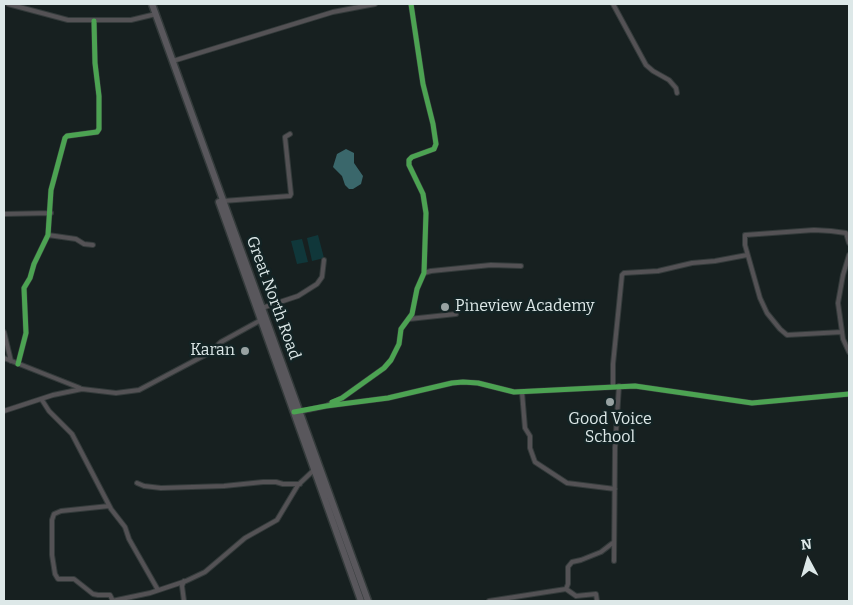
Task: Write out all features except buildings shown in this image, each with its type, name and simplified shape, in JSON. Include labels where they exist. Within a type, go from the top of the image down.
[{"type":"highway","name":"Great North Road","points":[[151,4],[317,468],[368,601]]},
{"type":"highway","name":"Great North Road","points":[[317,468],[361,601]]},
{"type":"street","points":[[8,4],[61,19],[94,21],[140,19],[155,15]]},
{"type":"street","points":[[172,61],[333,12],[375,4]]},
{"type":"street","points":[[326,406],[342,398],[388,365],[399,344],[401,329],[410,319],[417,290],[424,273],[426,213],[423,194],[409,165],[409,160],[412,157],[434,149],[436,144],[423,84],[411,4]]},
{"type":"street","points":[[613,4],[646,65],[669,80],[676,88],[677,93]]},
{"type":"street","points":[[18,364],[26,333],[24,288],[48,235],[52,186],[66,137],[97,132],[99,129],[99,96],[95,63],[94,21]]},
{"type":"street","points":[[221,201],[290,196],[292,194],[285,137],[290,134]]},
{"type":"street","points":[[4,214],[51,213]]},
{"type":"street","points":[[842,332],[787,335],[767,313],[760,298],[747,255],[745,235],[814,230],[831,231],[846,233],[849,242]]},
{"type":"street","points":[[48,235],[76,239],[84,244],[93,245]]},
{"type":"street","points":[[613,386],[613,364],[622,275],[624,273],[658,271],[692,263],[747,255]]},
{"type":"street","points":[[849,255],[843,274],[838,303],[843,342],[849,352]]},
{"type":"street","points":[[260,309],[298,296],[317,284],[322,277],[324,260]]},
{"type":"street","points":[[424,273],[491,265],[521,266]]},
{"type":"street","points":[[410,319],[456,314]]},
{"type":"street","points":[[4,358],[82,389],[116,393],[139,390],[209,353],[221,342],[263,319]]},
{"type":"street","points":[[4,332],[11,361]]},
{"type":"street","points":[[297,412],[326,406],[388,398],[463,382],[506,391],[522,392],[635,386],[752,403],[849,394]]},
{"type":"street","points":[[614,561],[615,448],[619,386]]},
{"type":"street","points":[[4,411],[82,389]]},
{"type":"street","points":[[522,392],[526,428],[530,436],[530,448],[535,462],[567,483],[615,489]]},
{"type":"street","points":[[42,400],[49,412],[72,434],[109,506],[125,527],[129,539],[158,590]]},
{"type":"street","points":[[109,506],[61,511],[54,514],[52,520],[52,555],[55,574],[58,579],[74,579],[93,594],[110,594],[112,601],[158,590],[205,572],[245,538],[262,527],[275,522],[300,484],[317,468]]},
{"type":"street","points":[[137,483],[144,486],[162,488],[224,486],[264,482],[300,484]]},
{"type":"street","points":[[566,589],[568,584],[568,567],[572,562],[601,552],[614,542]]},
{"type":"street","points":[[184,581],[182,586],[184,601]]},
{"type":"street","points":[[489,601],[566,589],[576,596],[596,594],[597,601]]},
{"type":"shaded area","points":[[346,149],[354,153],[354,163],[363,176],[361,184],[353,189],[349,189],[345,185],[342,176],[333,167],[337,154]]},
{"type":"shaded area","points":[[318,235],[324,258],[312,261],[307,238]]},
{"type":"shaded area","points":[[302,239],[308,262],[297,264],[291,241]]},
{"type":"cycle path","points":[[332,402],[342,398],[384,368],[391,360],[399,344],[401,329],[412,314],[417,289],[424,273],[426,213],[423,194],[409,165],[409,160],[412,157],[434,149],[436,144],[423,84],[411,4]]},
{"type":"cycle path","points":[[18,364],[26,333],[24,288],[48,235],[51,190],[65,138],[67,136],[97,132],[99,129],[99,96],[95,63],[94,21]]},
{"type":"cycle path","points":[[294,412],[388,398],[463,382],[478,383],[514,392],[635,386],[752,403],[849,394]]},
{"type":"place","name":"Pineview Academy","points":[[445,307]]},
{"type":"place","name":"Karan","points":[[245,351]]},
{"type":"place","name":"Good Voice School","points":[[610,402]]}]
